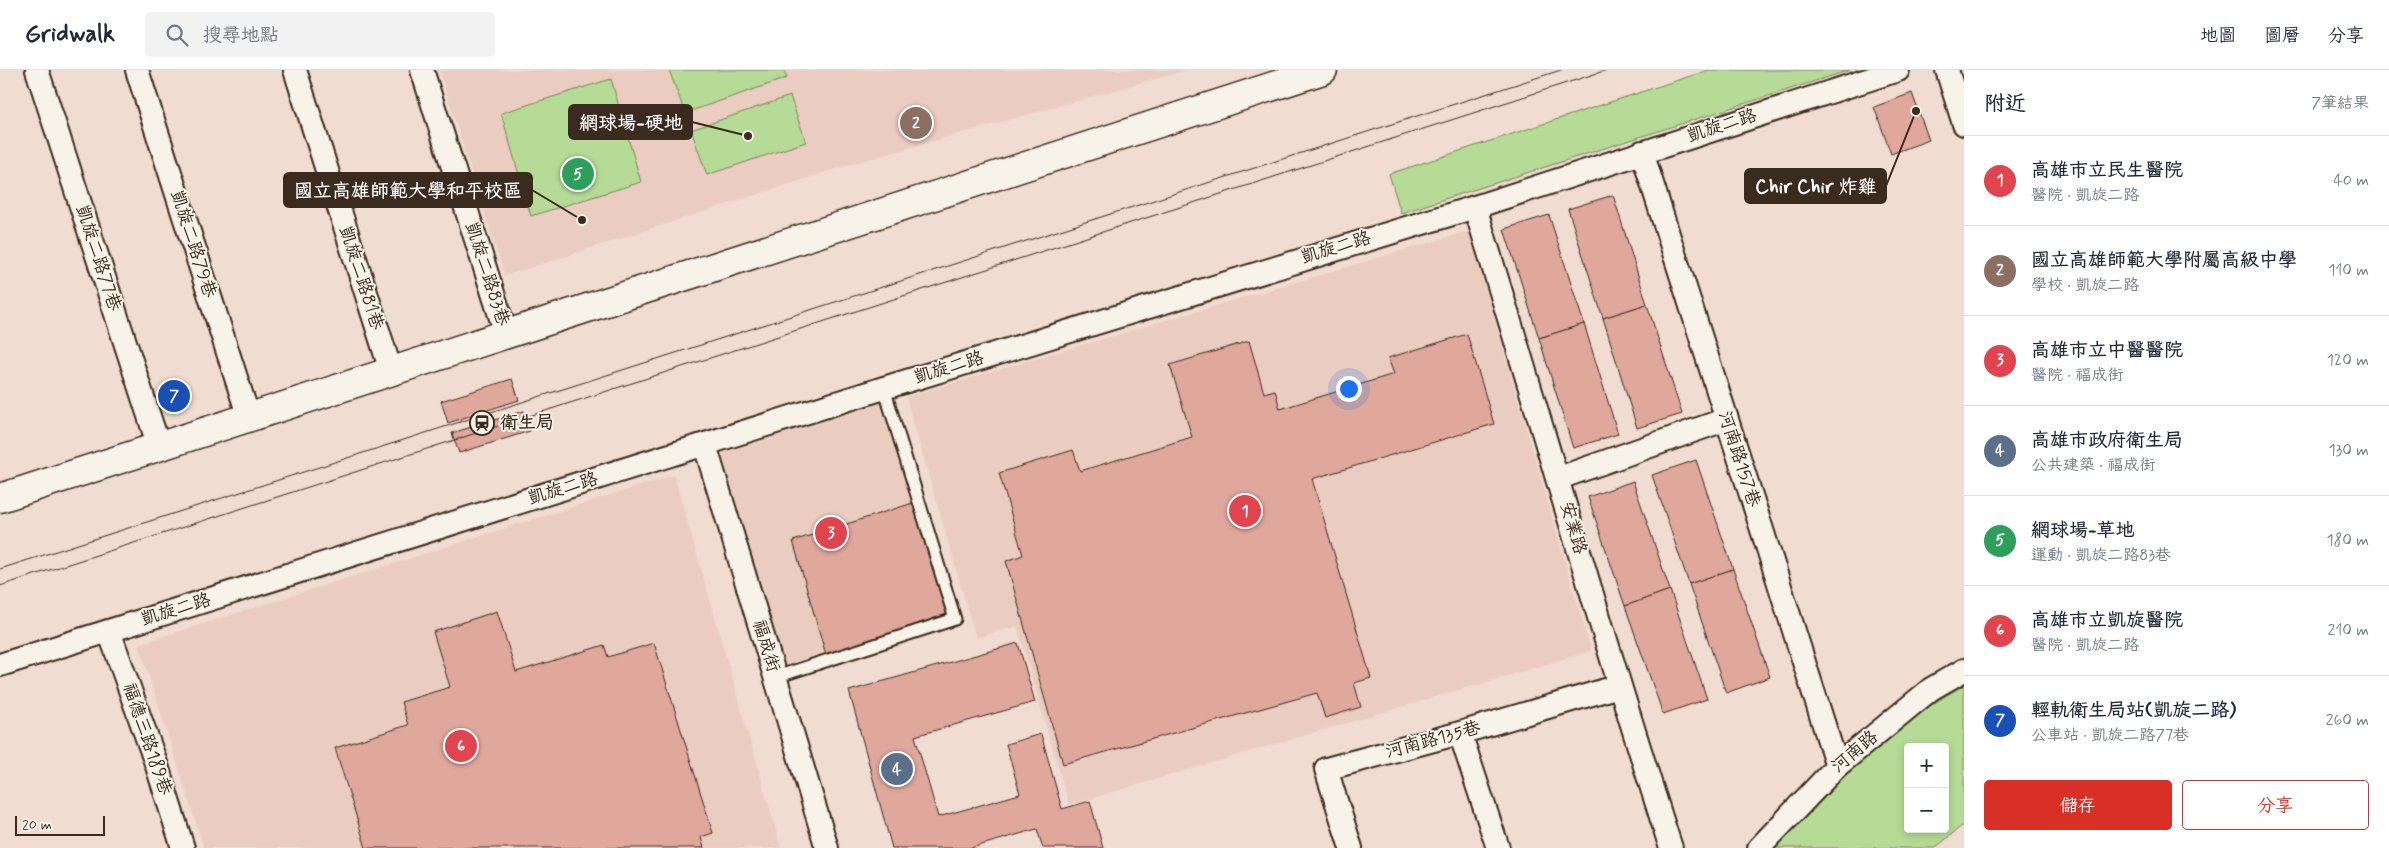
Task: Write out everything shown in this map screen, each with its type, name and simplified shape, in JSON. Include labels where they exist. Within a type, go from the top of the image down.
[{"type":"street","name":"凱旋二路79巷","points":[[137,70],[249,418]]},
{"type":"street","name":"凱旋二路81巷","points":[[295,70],[391,371]]},
{"type":"street","name":"凱旋二路83巷","points":[[422,70],[506,334]]},
{"type":"street","points":[[0,498],[1323,70]]},
{"type":"street","name":"凱旋二路","points":[[0,665],[884,388],[1475,207],[1898,70]]},
{"type":"street","points":[[1947,70],[1964,124]]},
{"type":"street","name":"凱旋二路77巷","points":[[39,71],[159,447]]},
{"type":"street","name":"河南路157巷","points":[[1642,152],[1837,766]]},
{"type":"street","name":"安業路","points":[[1475,207],[1559,478],[1619,686],[1671,848]]},
{"type":"street","points":[[1559,478],[1727,419]]},
{"type":"street","name":"福成街","points":[[705,445],[828,848]]},
{"type":"street","name":"福德三路189巷","points":[[109,631],[157,766],[183,848]]},
{"type":"street","name":"河南路","points":[[1758,848],[1837,766],[1931,689],[1964,670]]},
{"type":"street","name":"河南路135巷","points":[[1351,848],[1326,769],[1460,733],[1619,686]]},
{"type":"street","points":[[1460,733],[1498,848]]},
{"type":"lane","points":[[776,677],[955,619],[884,388]]},
{"type":"shaded area","points":[[439,70],[1187,70],[848,165],[505,276]]},
{"type":"shaded area","points":[[1469,231],[1591,651],[1069,805],[1017,626],[976,638],[906,397]]},
{"type":"shaded area","points":[[888,399],[947,614],[773,669],[717,453]]},
{"type":"shaded area","points":[[674,475],[781,848],[204,848],[139,644]]},
{"type":"green space","points":[[669,70],[784,70],[787,78],[685,113]]},
{"type":"green space","points":[[1709,70],[1850,70],[1401,213],[1389,174]]},
{"type":"green space","points":[[611,79],[641,182],[531,216],[501,113]]},
{"type":"green space","points":[[790,96],[806,142],[707,175],[691,130]]},
{"type":"green space","points":[[1964,685],[1964,824],[1935,848],[1773,848],[1839,781],[1911,719]]},
{"type":"building","points":[[1912,93],[1929,140],[1891,154],[1874,107]]},
{"type":"building","points":[[1613,195],[1647,304],[1603,318],[1568,209]]},
{"type":"building","points":[[1549,215],[1584,324],[1539,338],[1504,229]]},
{"type":"building","points":[[1647,304],[1682,414],[1637,428],[1603,318]]},
{"type":"building","points":[[1584,324],[1618,434],[1573,448],[1539,338]]},
{"type":"building","points":[[1467,334],[1494,424],[1312,479],[1371,678],[1354,683],[1361,707],[1325,718],[1317,693],[1063,764],[1006,561],[1023,555],[999,473],[1073,450],[1080,471],[1192,437],[1170,365],[1249,341],[1264,393],[1275,390],[1280,409],[1394,374],[1388,358]]},
{"type":"building","name":"衛生局","points":[[512,379],[519,400],[448,423],[441,401]]},
{"type":"building","name":"衛生局","points":[[524,411],[530,431],[459,453],[452,433]]},
{"type":"building","points":[[1696,460],[1733,569],[1689,584],[1652,475]]},
{"type":"building","points":[[1633,481],[1670,590],[1625,606],[1588,497]]},
{"type":"building","points":[[913,503],[947,614],[826,655],[793,541]]},
{"type":"building","points":[[1733,569],[1770,677],[1726,693],[1689,584]]},
{"type":"building","points":[[1670,590],[1707,699],[1663,714],[1625,606]]},
{"type":"building","points":[[497,611],[516,672],[604,645],[608,657],[654,643],[713,833],[701,837],[704,848],[366,848],[335,748],[408,725],[401,702],[450,687],[433,632]]},
{"type":"building","points":[[1018,643],[1035,702],[915,736],[938,817],[1020,794],[1006,744],[1041,734],[1062,809],[1090,801],[1103,848],[1043,848],[1037,829],[971,848],[892,848],[849,691]]},
{"type":"tram line","points":[[0,569],[1561,70]]},
{"type":"tram line","points":[[0,586],[1607,70]]},
{"type":"place","name":"Chir Chir 炸雞","points":[[1916,111]]},
{"type":"place","name":"國立高雄師範大學附屬高級中學","points":[[916,123]]},
{"type":"place","name":"網球場-硬地","points":[[748,136]]},
{"type":"place","name":"網球場-草地","points":[[578,174]]},
{"type":"place","name":"國立高雄師範大學和平校區","points":[[582,220]]},
{"type":"place","name":"輕軌衛生局站(凱旋二路)","points":[[174,396]]},
{"type":"place","name":"衛生局","points":[[482,423]]},
{"type":"place","name":"高雄市立民生醫院","points":[[1245,511]]},
{"type":"place","name":"高雄市立中醫醫院","points":[[831,533]]},
{"type":"place","name":"高雄市立凱旋醫院","points":[[461,746]]},
{"type":"place","name":"高雄市政府衛生局","points":[[897,769]]}]
